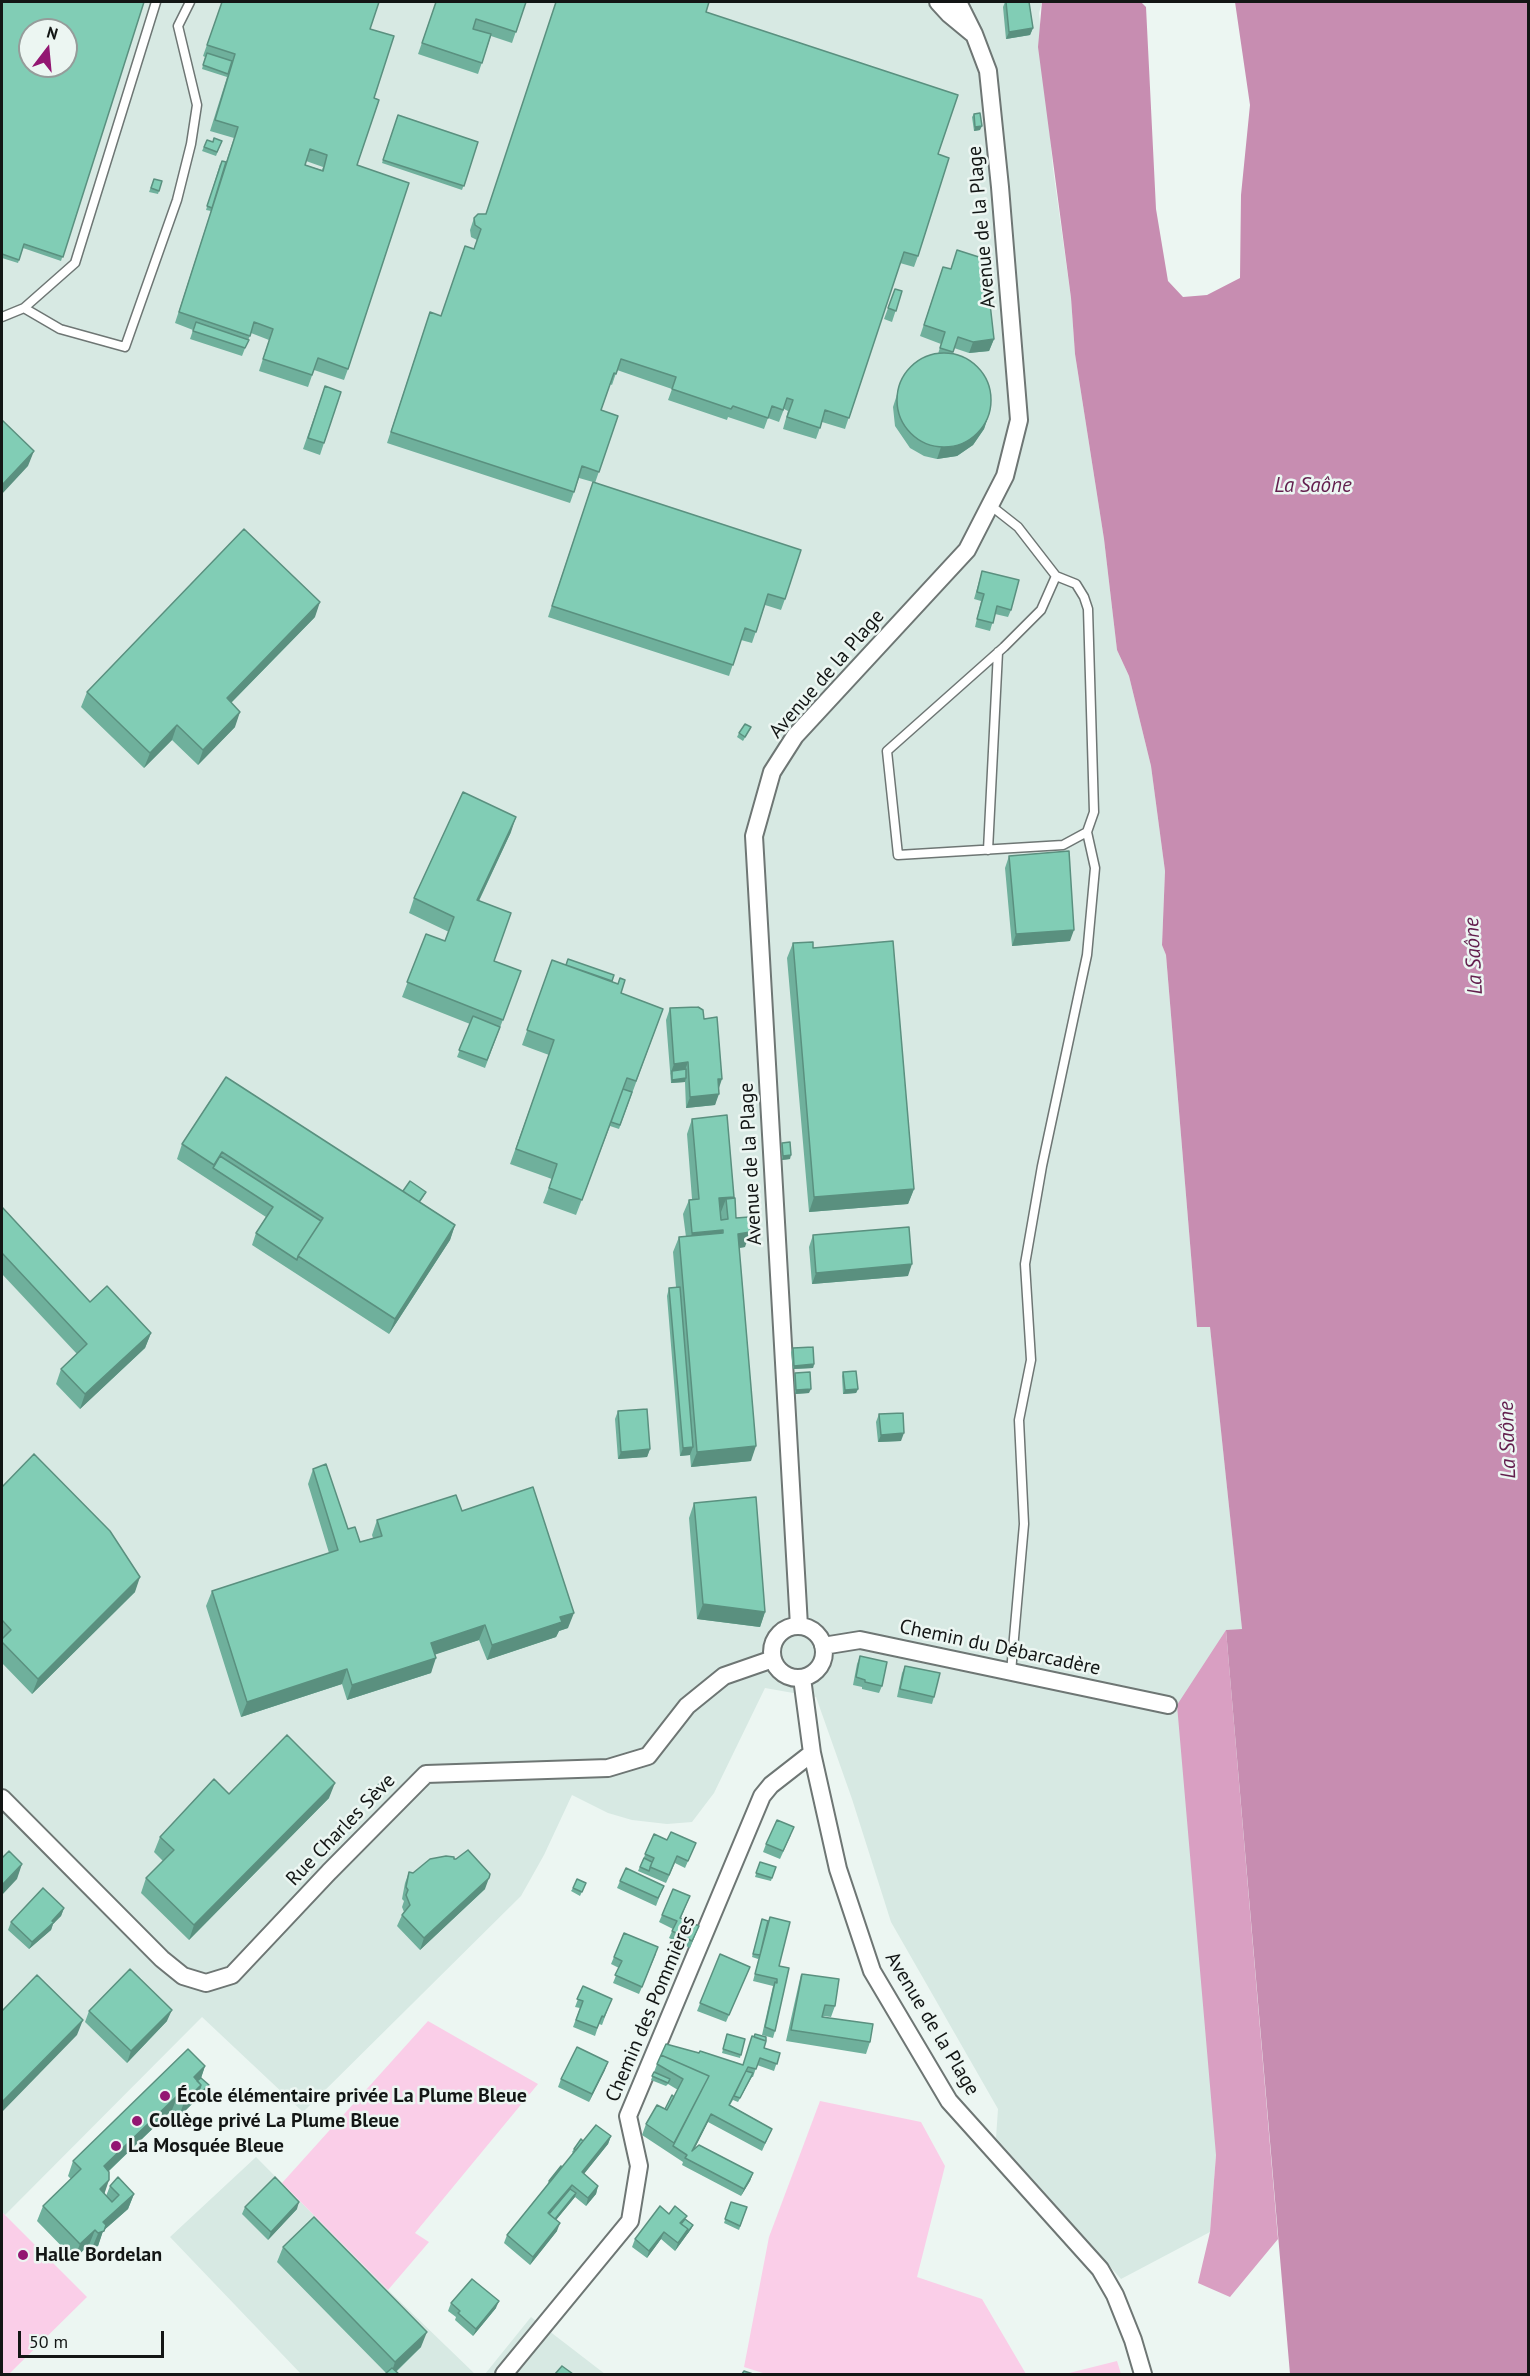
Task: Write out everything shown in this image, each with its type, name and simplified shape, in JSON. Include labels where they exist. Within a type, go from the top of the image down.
[{"type":"street","points":[[938,2],[974,34]]},
{"type":"street","name":"Avenue de la Plage","points":[[799,1626],[754,836],[772,771],[795,735],[967,550],[1005,476],[1019,420],[1000,187],[988,70],[964,4]]},
{"type":"street","points":[[799,1626],[814,1632],[823,1646],[822,1662],[817,1669],[802,1678],[793,1678],[784,1674],[772,1659],[775,1640],[781,1632],[789,1628],[799,1626]]},
{"type":"street","name":"Chemin du Débarcadère","points":[[823,1646],[860,1640],[1168,1705]]},
{"type":"street","name":"Rue Charles Sève","points":[[2,1798],[162,1959],[183,1976],[206,1983],[232,1975],[426,1774],[608,1768],[648,1756],[687,1706],[724,1676],[772,1659]]},
{"type":"street","name":"Avenue de la Plage","points":[[802,1678],[812,1753],[838,1869],[872,1971],[949,2100],[1100,2269],[1115,2295],[1134,2340],[1143,2374]]},
{"type":"street","name":"Chemin des Pommières","points":[[504,2374],[630,2221],[639,2166],[628,2116],[762,1796],[771,1785],[812,1753]]},
{"type":"lane","points":[[2,317],[24,308],[75,264],[156,2]]},
{"type":"lane","points":[[24,308],[60,329],[125,347],[177,200],[191,144],[197,105],[178,26],[189,2]]},
{"type":"lane","points":[[990,505],[1018,527],[1056,576],[1076,584],[1084,597],[1088,609],[1094,812],[1087,832],[1095,868],[1087,956],[1042,1166],[1025,1264],[1031,1360],[1019,1420],[1024,1524],[1011,1672]]},
{"type":"lane","points":[[1056,576],[1041,610],[998,652],[887,751],[898,855],[1063,845],[1087,832]]},
{"type":"lane","points":[[988,850],[998,652]]},
{"type":"shaded area","points":[[2,2],[1042,2],[1039,13],[1053,169],[1071,298],[1075,354],[1104,539],[1117,650],[1129,676],[1151,766],[1165,871],[1162,944],[1166,955],[1197,1327],[1210,1326],[1242,1629],[1226,1630],[1216,2155],[1210,2232],[1121,2279],[996,2138],[998,2109],[891,1922],[852,1799],[816,1697],[765,1688],[714,1793],[692,1822],[667,1824],[632,1820],[608,1813],[572,1795],[544,1855],[521,1896],[303,2112],[202,2017],[5,2215],[2,2212]]},
{"type":"shaded area","points":[[1226,1630],[1278,2239],[1230,2297],[1198,2283],[1210,2232],[1216,2155],[1177,1705]]},
{"type":"shaded area","points":[[428,2021],[538,2084],[415,2233],[429,2242],[388,2290],[282,2183]]},
{"type":"shaded area","points":[[820,2101],[921,2122],[945,2166],[917,2277],[982,2299],[1026,2374],[766,2374],[744,2367],[769,2237]]},
{"type":"shaded area","points":[[256,2157],[475,2374],[301,2374],[170,2237]]},
{"type":"shaded area","name":"Halle Bordelan","points":[[2,2212],[87,2297],[9,2374],[2,2374]]},
{"type":"shaded area","points":[[531,2317],[605,2374],[485,2374]]},
{"type":"shaded area","points":[[1117,2361],[1121,2374],[1065,2374]]},
{"type":"water","name":"La Saône","points":[[1042,2],[1141,2],[1146,7],[1156,209],[1168,281],[1183,297],[1207,295],[1240,278],[1241,195],[1250,105],[1235,2],[1528,2],[1528,2374],[1290,2374],[1226,1630],[1242,1629],[1210,1327],[1197,1327],[1166,955],[1162,945],[1165,871],[1151,766],[1129,676],[1117,650],[1104,539],[1075,354],[1071,298],[1038,47]]},
{"type":"building","points":[[2,2],[144,2],[63,257],[24,244],[19,260],[2,254]]},
{"type":"building","points":[[222,2],[379,2],[370,29],[394,36],[374,98],[379,100],[357,165],[409,183],[348,369],[318,358],[312,375],[263,359],[273,329],[254,322],[250,336],[179,312],[238,127],[215,120],[235,54],[207,45]],"holes":[[[310,149],[327,155],[323,171],[305,165]]]},
{"type":"building","points":[[436,2],[526,2],[516,32],[476,19],[473,29],[491,34],[482,63],[422,43]]},
{"type":"building","points":[[556,2],[709,2],[706,12],[958,95],[938,154],[949,158],[918,256],[904,252],[849,418],[825,410],[820,428],[787,417],[793,400],[787,398],[783,410],[772,406],[768,418],[733,406],[731,409],[672,389],[676,377],[621,359],[601,410],[618,416],[599,472],[582,466],[574,492],[391,432],[430,312],[441,316],[465,246],[474,249],[481,229],[475,225],[474,218],[478,214],[486,214]]},
{"type":"building","points":[[1006,2],[1029,2],[1033,28],[1009,32]]},
{"type":"building","points":[[207,53],[232,61],[228,74],[203,65]]},
{"type":"building","points":[[980,113],[982,126],[975,127],[974,114]]},
{"type":"building","points":[[398,115],[478,142],[464,186],[383,160]]},
{"type":"building","points":[[214,138],[222,141],[217,152],[204,147],[207,140],[213,142]]},
{"type":"building","points":[[222,161],[226,162],[212,208],[207,206]]},
{"type":"building","points":[[154,179],[162,181],[159,191],[151,188]]},
{"type":"building","points":[[957,250],[985,259],[994,339],[973,342],[958,337],[953,352],[940,348],[945,332],[924,325],[943,267],[951,269]]},
{"type":"building","points":[[895,289],[902,291],[896,311],[888,308]]},
{"type":"building","points":[[196,322],[249,340],[245,348],[193,331]]},
{"type":"building","points":[[944,353],[962,357],[977,367],[987,382],[991,400],[987,418],[977,433],[962,443],[944,447],[926,443],[911,433],[901,418],[897,400],[901,382],[911,367],[926,357]]},
{"type":"building","points":[[325,386],[341,392],[324,443],[308,438]]},
{"type":"building","points":[[2,420],[34,451],[2,485]]},
{"type":"building","points":[[593,482],[801,550],[785,599],[768,594],[756,632],[745,628],[733,665],[552,606]]},
{"type":"building","points":[[244,529],[320,602],[227,698],[240,712],[203,750],[177,725],[150,753],[87,692]]},
{"type":"building","points":[[982,571],[1019,580],[1011,610],[997,606],[993,623],[977,619],[984,594],[977,592]]},
{"type":"building","points":[[745,724],[751,727],[745,737],[739,733]]},
{"type":"building","points":[[463,792],[516,817],[477,900],[511,913],[494,961],[521,971],[503,1020],[407,982],[426,934],[445,941],[454,917],[414,898]]},
{"type":"building","points":[[1069,851],[1074,930],[1016,934],[1009,856]]},
{"type":"building","points":[[893,941],[914,1189],[814,1197],[793,943],[813,942],[813,948]]},
{"type":"building","points":[[568,959],[614,975],[612,981],[566,965]]},
{"type":"building","points":[[552,960],[618,984],[620,978],[625,980],[621,993],[663,1009],[636,1081],[627,1078],[582,1200],[549,1188],[557,1164],[516,1149],[554,1040],[527,1030]]},
{"type":"building","points":[[698,1007],[703,1010],[704,1019],[717,1017],[722,1079],[718,1079],[719,1094],[690,1097],[688,1062],[674,1064],[670,1008]]},
{"type":"building","points":[[473,1016],[500,1027],[487,1060],[459,1050]]},
{"type":"building","points":[[686,1069],[686,1078],[672,1080],[672,1071]]},
{"type":"building","points":[[226,1077],[455,1225],[395,1319],[298,1256],[323,1218],[222,1152],[214,1165],[182,1144]]},
{"type":"building","points":[[623,1089],[632,1092],[620,1125],[611,1122]]},
{"type":"building","points":[[727,1115],[734,1197],[719,1198],[721,1220],[728,1219],[726,1199],[735,1198],[736,1218],[749,1217],[750,1232],[738,1234],[756,1446],[697,1452],[679,1237],[723,1233],[723,1230],[692,1233],[689,1200],[699,1199],[692,1119]]},
{"type":"building","points":[[790,1142],[791,1155],[783,1156],[782,1143]]},
{"type":"building","points":[[220,1156],[321,1221],[297,1260],[256,1233],[273,1207],[213,1168]]},
{"type":"building","points":[[410,1181],[426,1192],[419,1202],[403,1191]]},
{"type":"building","points":[[2,1207],[90,1302],[107,1286],[151,1333],[85,1394],[61,1369],[87,1344],[2,1253]]},
{"type":"building","points":[[909,1227],[912,1264],[816,1273],[813,1235]]},
{"type":"building","points":[[680,1287],[693,1447],[683,1448],[669,1288]]},
{"type":"building","points":[[813,1347],[814,1364],[794,1366],[793,1348]]},
{"type":"building","points":[[856,1371],[858,1389],[845,1390],[843,1372]]},
{"type":"building","points":[[810,1372],[811,1389],[796,1390],[795,1373]]},
{"type":"building","points":[[647,1409],[650,1449],[621,1452],[618,1411]]},
{"type":"building","points":[[903,1413],[904,1433],[881,1435],[879,1414]]},
{"type":"building","points":[[34,1454],[110,1531],[140,1577],[38,1679],[2,1642],[11,1630],[2,1620],[2,1487]]},
{"type":"building","points":[[326,1464],[348,1529],[355,1527],[360,1542],[382,1536],[377,1520],[456,1495],[462,1511],[533,1487],[574,1613],[560,1617],[562,1622],[492,1645],[485,1625],[431,1643],[436,1658],[352,1685],[347,1669],[247,1702],[212,1591],[338,1550],[313,1469]]},
{"type":"building","points":[[756,1497],[765,1612],[703,1604],[694,1503]]},
{"type":"building","points":[[860,1656],[887,1662],[882,1686],[856,1677]]},
{"type":"building","points":[[905,1666],[940,1673],[934,1697],[900,1689]]},
{"type":"building","points":[[287,1735],[335,1783],[194,1925],[146,1878],[174,1850],[160,1837],[214,1779],[229,1794]]},
{"type":"building","points":[[384,1778],[389,1783],[382,1790],[377,1786]]},
{"type":"building","points":[[777,1820],[794,1827],[783,1851],[766,1844]]},
{"type":"building","points":[[671,1832],[696,1843],[688,1861],[677,1856],[669,1875],[650,1867],[654,1858],[645,1854],[654,1834],[667,1840]]},
{"type":"building","points":[[468,1850],[490,1874],[489,1878],[424,1938],[402,1915],[410,1905],[406,1895],[409,1872],[413,1873],[430,1859],[446,1856],[456,1859]]},
{"type":"building","points":[[9,1851],[22,1864],[2,1885],[2,1858]]},
{"type":"building","points":[[644,1858],[652,1862],[649,1871],[640,1867]]},
{"type":"building","points":[[760,1862],[776,1867],[772,1878],[756,1873]]},
{"type":"building","points":[[626,1868],[664,1886],[658,1898],[620,1881]]},
{"type":"building","points":[[577,1879],[586,1883],[582,1892],[573,1888]]},
{"type":"building","points":[[43,1888],[64,1908],[52,1921],[54,1922],[32,1942],[11,1922]]},
{"type":"building","points":[[673,1889],[690,1896],[680,1918],[699,1926],[692,1941],[672,1931],[677,1921],[662,1915]]},
{"type":"building","points":[[770,1917],[790,1922],[779,1966],[789,1968],[775,2031],[765,2027],[777,1979],[755,1974]]},
{"type":"building","points":[[762,1919],[768,1921],[760,1955],[753,1954]]},
{"type":"building","points":[[624,1933],[658,1947],[642,1987],[615,1975],[622,1961],[614,1957]]},
{"type":"building","points":[[720,1954],[750,1967],[729,2015],[700,2003]]},
{"type":"building","points":[[130,1969],[172,2010],[131,2051],[89,2011]]},
{"type":"building","points":[[802,1974],[839,1979],[835,2006],[825,2005],[822,2017],[873,2024],[870,2042],[791,2030]]},
{"type":"building","points":[[37,1975],[83,2020],[2,2102],[2,2011]]},
{"type":"building","points":[[583,1986],[612,1999],[597,2028],[576,2020],[583,2001],[577,1999]]},
{"type":"building","points":[[727,2034],[745,2039],[741,2055],[723,2049]]},
{"type":"building","points":[[755,2034],[766,2037],[766,2041],[754,2037]]},
{"type":"building","points":[[752,2036],[766,2041],[764,2048],[780,2053],[777,2064],[760,2058],[756,2069],[748,2067],[729,2105],[772,2129],[765,2143],[711,2114],[692,2151],[699,2145],[753,2173],[744,2189],[685,2158],[687,2155],[673,2146],[709,2076],[661,2055],[666,2044],[699,2053],[700,2051],[743,2065]]},
{"type":"building","points":[[577,2047],[608,2062],[592,2094],[561,2079]]},
{"type":"building","name":"La Mosquée Bleue","points":[[188,2049],[205,2066],[194,2077],[201,2085],[184,2102],[178,2095],[104,2166],[109,2172],[109,2180],[100,2189],[112,2202],[119,2195],[110,2186],[118,2177],[134,2194],[103,2222],[106,2225],[104,2231],[98,2233],[95,2230],[80,2244],[43,2206],[81,2169],[73,2161]]},
{"type":"building","points":[[661,2055],[709,2076],[674,2143],[646,2124],[657,2105],[667,2110],[683,2079],[657,2064]]},
{"type":"building","points":[[746,2071],[753,2073],[740,2098],[734,2096]]},
{"type":"building","points":[[654,2072],[670,2079],[668,2083],[652,2076]]},
{"type":"building","points":[[201,2078],[209,2085],[197,2096],[201,2085],[197,2081]]},
{"type":"building","points":[[672,2095],[674,2097],[667,2110],[665,2109]]},
{"type":"building","points":[[596,2125],[611,2136],[582,2172],[598,2186],[588,2198],[572,2185],[548,2213],[560,2223],[533,2257],[507,2235]]},
{"type":"building","points":[[581,2139],[583,2141],[576,2150],[574,2149]]},
{"type":"building","points":[[562,2167],[550,2182],[549,2181]]},
{"type":"building","points":[[275,2177],[299,2202],[271,2232],[245,2207]]},
{"type":"building","points":[[570,2189],[576,2193],[555,2219],[549,2214]]},
{"type":"building","points":[[731,2202],[747,2207],[740,2226],[725,2219]]},
{"type":"building","points":[[660,2206],[669,2214],[675,2206],[687,2216],[680,2223],[688,2229],[678,2243],[664,2232],[649,2251],[635,2239]]},
{"type":"building","points":[[314,2217],[427,2332],[395,2362],[283,2247]]},
{"type":"building","points":[[685,2219],[693,2225],[687,2233],[688,2229],[681,2224]]},
{"type":"building","points":[[472,2279],[499,2301],[476,2329],[458,2313],[460,2311],[451,2303]]},
{"type":"building","points":[[562,2366],[573,2374],[555,2374]]},
{"type":"building","points":[[392,2368],[399,2374],[385,2374]]},
{"type":"place","name":"École élémentaire privée La Plume Bleue","points":[[165,2096]]},
{"type":"place","name":"Collège privé La Plume Bleue","points":[[137,2121]]},
{"type":"place","name":"La Mosquée Bleue","points":[[116,2146]]},
{"type":"place","name":"Halle Bordelan","points":[[23,2255]]}]
